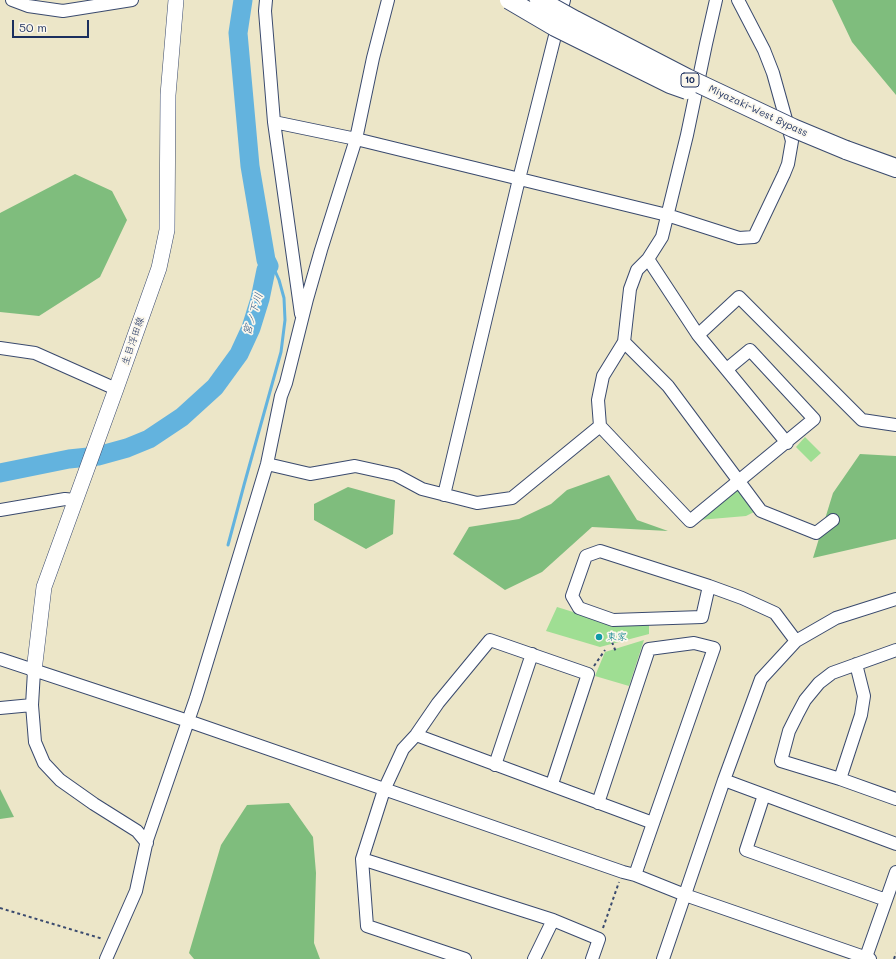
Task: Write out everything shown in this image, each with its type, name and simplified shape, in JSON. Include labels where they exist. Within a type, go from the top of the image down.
[{"type":"highway","points":[[509,0],[554,28],[670,84],[755,116],[793,128]]},
{"type":"highway","name":"Miyazaki-West Bypass","points":[[539,0],[686,78],[793,128],[896,168]]},
{"type":"highway","name":"Miyazaki-West Bypass","points":[[550,0],[638,48],[846,148],[896,162]]},
{"type":"main road","name":"生目浮田線","points":[[34,671],[44,587],[158,268],[167,230],[168,96],[176,0]]},
{"type":"street","points":[[12,0],[28,6],[63,10],[132,0]]},
{"type":"street","points":[[266,0],[274,122],[302,321]]},
{"type":"street","points":[[106,959],[136,891],[147,840],[196,698],[267,464],[281,396],[321,250],[356,139],[373,58],[388,0]]},
{"type":"street","points":[[444,495],[519,179],[564,0]]},
{"type":"street","points":[[716,0],[687,135],[662,237],[648,258],[637,270],[630,289],[624,342],[603,376],[598,400],[600,426],[690,521],[787,443],[814,419],[750,350],[727,370]]},
{"type":"street","points":[[274,122],[356,139],[667,215],[739,238],[754,237],[788,164],[792,141],[773,73],[764,50],[738,0]]},
{"type":"street","points":[[648,258],[698,334],[787,443]]},
{"type":"street","points":[[698,334],[740,297],[862,420],[896,425]]},
{"type":"street","points":[[624,342],[668,386],[761,511],[816,533],[833,520]]},
{"type":"street","points":[[0,348],[35,353],[116,389]]},
{"type":"street","points":[[267,464],[310,474],[355,466],[396,475],[422,489],[477,503],[512,498],[600,426]]},
{"type":"street","points":[[0,510],[65,499],[75,500]]},
{"type":"street","points":[[709,586],[702,617],[613,620],[579,608],[572,596],[586,556],[600,551],[709,586],[742,598],[775,613],[796,640]]},
{"type":"street","points":[[663,959],[724,780],[761,679],[796,640],[836,618],[896,599]]},
{"type":"street","points":[[465,959],[368,926],[362,858],[384,790],[403,749],[416,736],[438,703],[490,640],[588,674],[552,784]]},
{"type":"street","points":[[598,804],[649,649],[694,643],[714,648],[635,875]]},
{"type":"street","points":[[896,650],[832,673],[819,683],[805,700],[789,731],[781,761],[840,779],[896,799]]},
{"type":"street","points":[[495,765],[532,654]]},
{"type":"street","points":[[0,659],[188,721],[384,790],[635,875],[685,895],[868,958],[896,872]]},
{"type":"street","points":[[840,779],[861,715],[864,696],[856,664]]},
{"type":"street","points":[[34,671],[32,705],[35,742],[44,763],[60,780],[94,804],[137,831],[147,842]]},
{"type":"street","points":[[0,708],[32,705]]},
{"type":"street","points":[[416,736],[552,784],[598,804],[653,823]]},
{"type":"street","points":[[724,780],[896,844]]},
{"type":"street","points":[[764,795],[746,850],[886,900]]},
{"type":"street","points":[[362,858],[553,920],[599,939],[592,959]]},
{"type":"street","points":[[534,959],[553,920]]},
{"type":"path","points":[[612,642],[616,652]]},
{"type":"path","points":[[588,674],[605,650]]},
{"type":"path","points":[[599,939],[623,872]]},
{"type":"path","points":[[0,908],[113,942]]},
{"type":"path","points":[[894,959],[896,953]]},
{"type":"green space","points":[[832,0],[896,0],[896,95],[852,42]]},
{"type":"green space","points":[[75,174],[112,191],[127,220],[100,277],[39,316],[0,312],[0,213]]},
{"type":"green space","points":[[805,437],[821,453],[811,462],[796,447]]},
{"type":"green space","points":[[860,454],[896,456],[896,539],[813,558],[833,493]]},
{"type":"green space","points":[[609,475],[637,520],[668,531],[592,527],[542,572],[505,590],[453,554],[469,527],[519,519],[551,504],[567,490]]},
{"type":"green space","points":[[348,487],[395,500],[393,534],[366,549],[314,520],[314,504]]},
{"type":"green space","points":[[738,489],[754,512],[746,516],[699,520]]},
{"type":"green space","points":[[557,607],[612,624],[649,624],[649,634],[600,647],[546,631]]},
{"type":"green space","points":[[644,640],[629,686],[595,676],[605,652]]},
{"type":"green space","points":[[0,789],[14,817],[0,819]]},
{"type":"green space","points":[[289,803],[313,837],[316,873],[314,943],[320,959],[194,959],[189,953],[221,845],[247,805]]},
{"type":"waterway","name":"宮ノ下川","points":[[0,473],[69,459],[98,456],[127,448],[149,439],[182,417],[215,387],[239,354],[251,328],[260,299],[266,270],[269,266],[266,260],[250,166],[238,33],[243,0]]},
{"type":"waterway","points":[[228,545],[281,352],[285,320],[284,298],[275,271],[269,266]]},
{"type":"place","name":"東家","points":[[599,637]]}]
